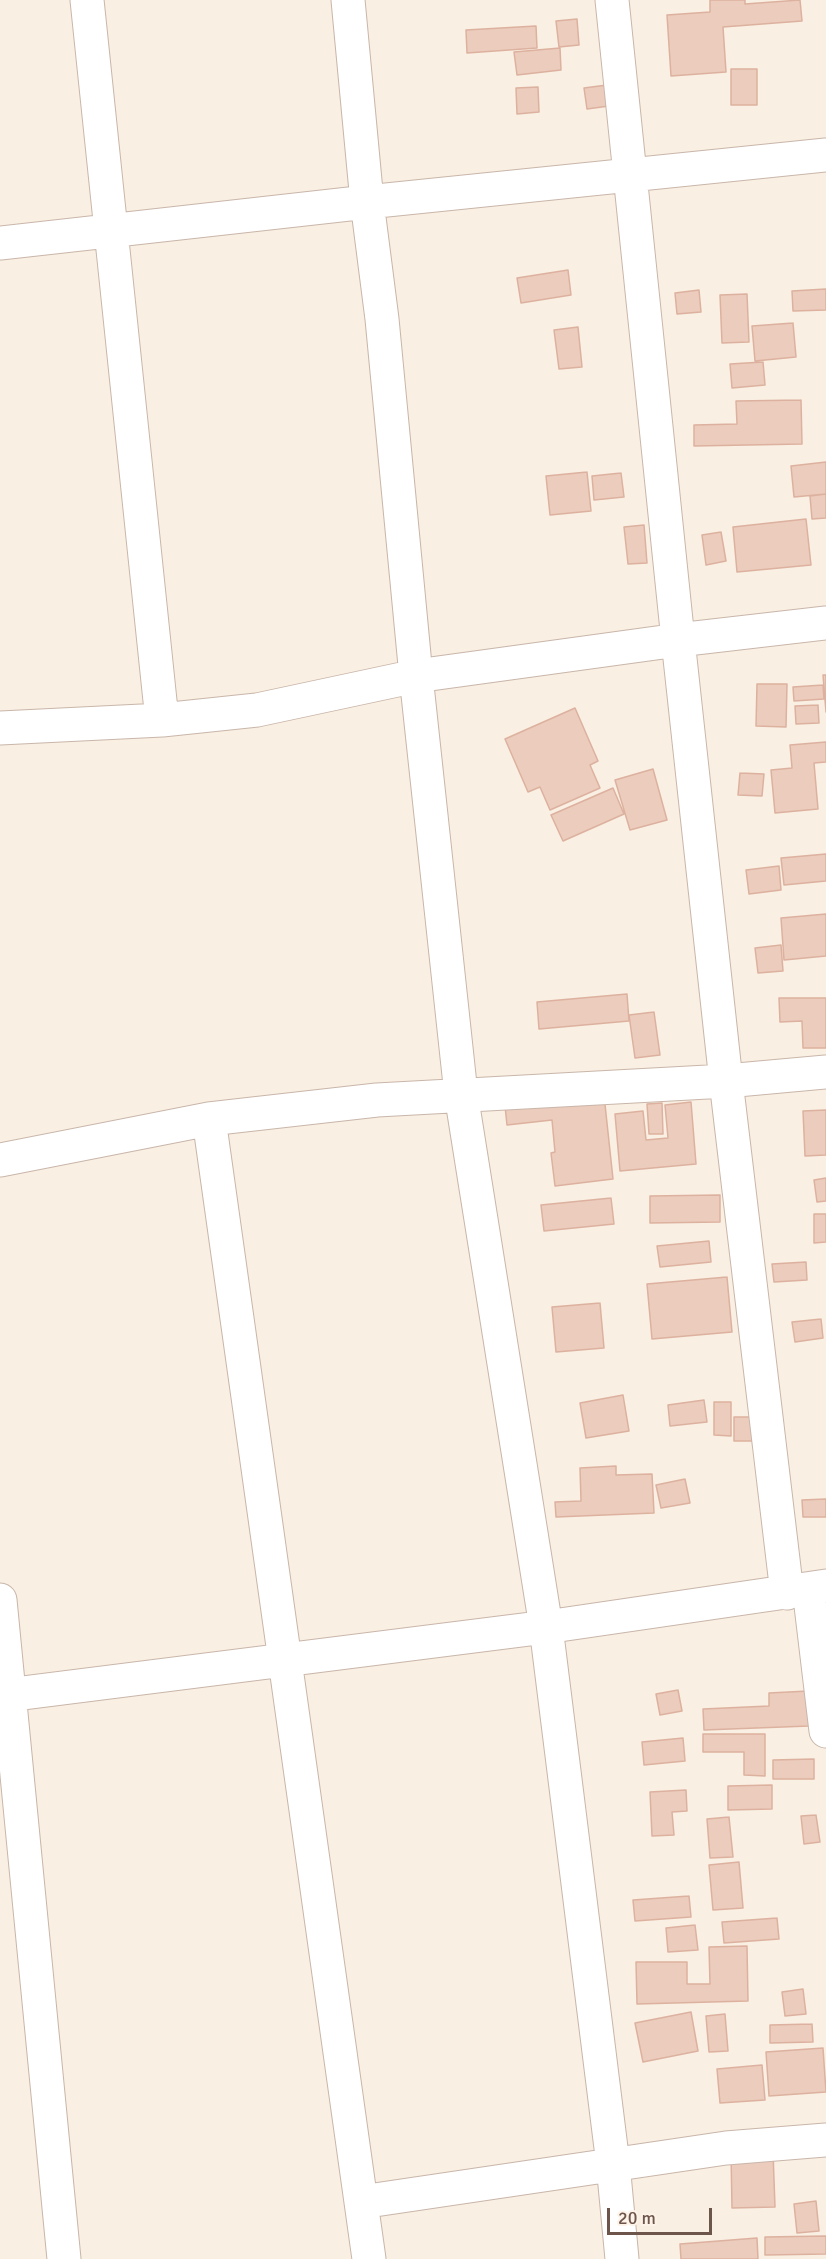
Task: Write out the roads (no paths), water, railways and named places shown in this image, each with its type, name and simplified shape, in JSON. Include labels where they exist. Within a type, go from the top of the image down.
[{"type":"street","points":[[87,0],[162,720]]},
{"type":"street","points":[[348,0],[367,202],[382,319],[416,676],[461,1094],[546,1627],[613,2164],[622,2259]]},
{"type":"street","points":[[612,0],[726,1081],[807,1590],[826,1731]]},
{"type":"street","points":[[0,243],[367,202],[631,177],[826,155]]},
{"type":"street","points":[[0,728],[162,720],[257,710],[416,676],[678,640],[826,623]]},
{"type":"street","points":[[0,1160],[209,1119],[377,1100],[726,1081],[826,1072]]},
{"type":"street","points":[[209,1119],[369,2259]]},
{"type":"street","points":[[5,1696],[546,1627],[807,1590]]},
{"type":"street","points":[[0,1600],[5,1696],[64,2259]]},
{"type":"street","points":[[361,2202],[726,2148],[826,2140]]}]
